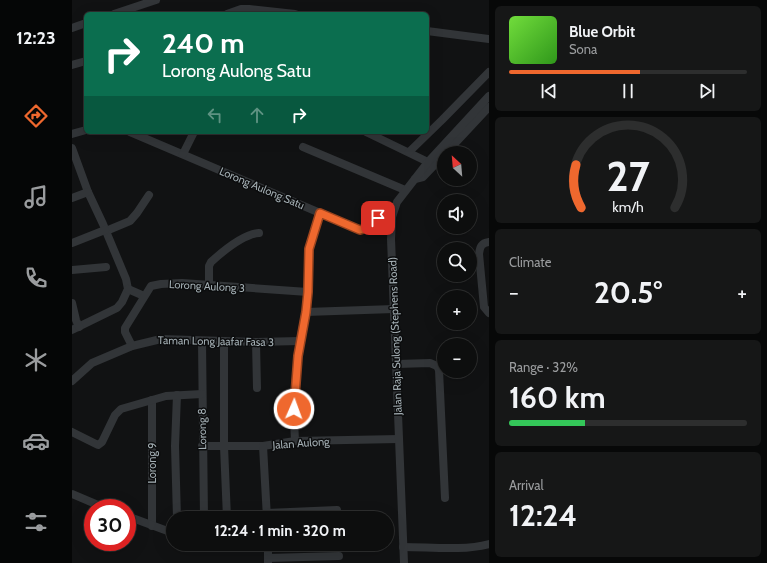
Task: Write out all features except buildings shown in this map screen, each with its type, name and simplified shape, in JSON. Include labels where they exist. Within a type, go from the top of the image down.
[{"type":"street","points":[[120,12],[156,0]]},
{"type":"street","points":[[233,12],[241,9],[277,12]]},
{"type":"street","points":[[72,28],[84,24]]},
{"type":"street","points":[[429,31],[489,39]]},
{"type":"street","points":[[72,65],[84,62]]},
{"type":"street","points":[[429,133],[489,72]]},
{"type":"street","name":"Jalan Raja Sulong (Stephens Road)","points":[[404,563],[391,239],[392,217],[397,202],[405,190],[428,162],[489,96]]},
{"type":"street","points":[[453,146],[488,110]]},
{"type":"street","points":[[72,134],[84,131]]},
{"type":"street","name":"Lorong Aulong Satu","points":[[135,134],[360,230],[367,228],[378,218],[383,216],[392,217]]},
{"type":"street","points":[[182,154],[193,134]]},
{"type":"street","points":[[370,134],[428,162]]},
{"type":"street","points":[[410,152],[428,134]]},
{"type":"street","points":[[303,147],[405,190]]},
{"type":"street","points":[[72,148],[88,192],[126,279],[128,289],[122,302],[117,308],[75,328]]},
{"type":"street","points":[[414,180],[423,177],[437,162]]},
{"type":"street","points":[[72,198],[88,192]]},
{"type":"street","points":[[72,243],[130,221],[150,195]]},
{"type":"street","points":[[295,441],[295,386],[300,341],[306,312],[309,249],[320,213]]},
{"type":"street","points":[[209,285],[209,266],[211,262],[239,241],[255,233],[259,233]]},
{"type":"street","points":[[489,242],[484,243],[480,247],[479,254],[484,307],[489,313]]},
{"type":"street","points":[[72,270],[106,267]]},
{"type":"street","name":"Lorong Aulong 3","points":[[132,346],[125,332],[125,328],[151,286],[161,284],[209,285],[308,292]]},
{"type":"street","points":[[128,289],[144,296]]},
{"type":"street","points":[[72,304],[76,320],[75,328]]},
{"type":"street","points":[[306,312],[394,310]]},
{"type":"street","name":"Taman Long Jaafar Fasa 3","points":[[72,381],[92,363],[132,346],[161,339],[256,342],[300,341]]},
{"type":"street","name":"Lorong 8","points":[[202,341],[204,511]]},
{"type":"street","points":[[224,341],[224,446],[227,511]]},
{"type":"street","points":[[256,342],[257,388]]},
{"type":"street","points":[[396,364],[430,363],[437,366],[439,370],[445,498]]},
{"type":"street","points":[[72,432],[98,445],[100,444],[118,411],[166,396],[202,394]]},
{"type":"street","points":[[177,395],[175,446],[177,511]]},
{"type":"street","name":"Lorong 9","points":[[152,400],[152,526]]},
{"type":"street","name":"Jalan Aulong","points":[[202,446],[263,446],[295,441],[399,439]]},
{"type":"street","points":[[263,446],[267,511]]},
{"type":"street","points":[[72,494],[84,499]]},
{"type":"street","points":[[323,511],[337,510]]},
{"type":"street","points":[[136,520],[166,531]]},
{"type":"street","points":[[403,547],[455,548],[489,544]]},
{"type":"street","points":[[268,561],[339,556]]},
{"type":"route","points":[[294,409],[298,356],[308,292],[309,249],[320,213],[360,230],[367,228],[374,220],[378,218]]}]
